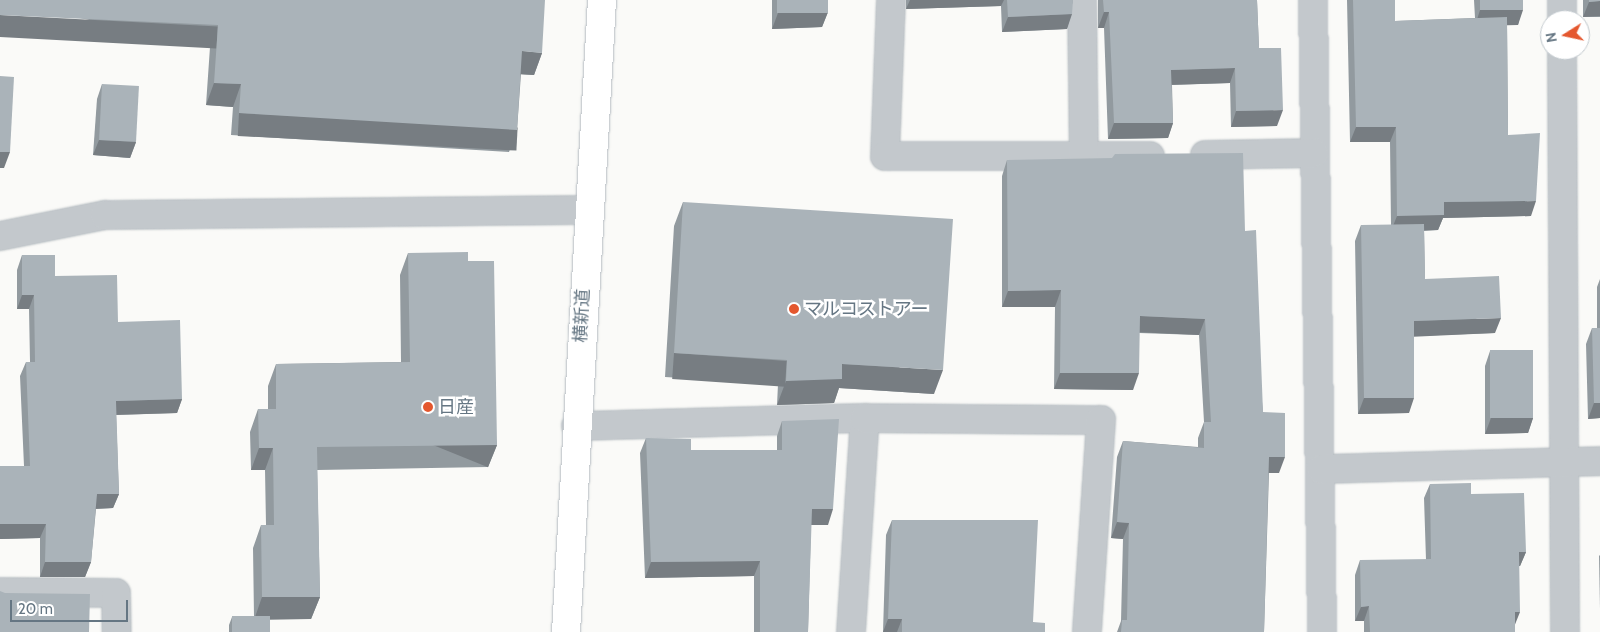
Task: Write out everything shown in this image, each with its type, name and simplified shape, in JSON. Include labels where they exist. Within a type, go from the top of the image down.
[{"type":"street","name":"横新道","points":[[566,632],[586,210],[602,0]]},
{"type":"street","points":[[891,0],[885,156],[1084,157],[1314,153]]},
{"type":"street","points":[[1082,0],[1084,157]]},
{"type":"street","points":[[1313,0],[1322,632]]},
{"type":"street","points":[[1562,60],[1565,632]]},
{"type":"street","points":[[0,236],[105,215],[586,210]]},
{"type":"street","points":[[851,632],[865,418]]},
{"type":"street","points":[[576,426],[865,418],[1101,420],[1087,632]]},
{"type":"street","points":[[1320,470],[1600,462]]},
{"type":"street","points":[[0,592],[116,593],[116,632]]},
{"type":"building","points":[[0,0],[545,0],[542,53],[522,51],[517,130],[239,113],[241,84],[214,83],[218,25],[0,15]]},
{"type":"building","points":[[777,0],[828,0],[828,13],[777,13]]},
{"type":"building","points":[[1007,0],[1073,0],[1072,14],[1008,17]]},
{"type":"building","points":[[1103,0],[1257,0],[1259,48],[1281,48],[1283,110],[1236,111],[1235,68],[1171,70],[1173,123],[1114,123],[1109,12],[1104,12]]},
{"type":"building","points":[[1353,0],[1395,0],[1395,21],[1507,17],[1508,135],[1540,133],[1536,201],[1444,202],[1444,215],[1397,216],[1396,127],[1356,127]]},
{"type":"building","points":[[1480,0],[1523,0],[1523,10],[1480,10]]},
{"type":"building","points":[[1589,0],[1600,0],[1600,1],[1589,2]]},
{"type":"building","points":[[0,76],[14,77],[10,152],[0,152]]},
{"type":"building","points":[[102,84],[139,86],[136,142],[99,140]]},
{"type":"building","points":[[1243,153],[1245,231],[1256,230],[1263,412],[1285,413],[1285,457],[1269,457],[1264,632],[1121,632],[1122,620],[1127,620],[1129,523],[1117,522],[1123,441],[1204,448],[1204,422],[1211,422],[1205,319],[1140,316],[1139,373],[1060,373],[1061,290],[1008,291],[1007,160],[1112,158],[1115,154]]},
{"type":"building","points":[[683,202],[953,219],[943,370],[842,364],[842,379],[786,381],[787,360],[674,353]]},
{"type":"building","points":[[1424,224],[1425,279],[1499,276],[1501,318],[1414,321],[1414,398],[1364,398],[1361,225]]},
{"type":"building","points":[[468,252],[468,261],[494,261],[497,445],[317,447],[320,597],[262,597],[261,525],[274,525],[273,448],[259,448],[258,409],[276,409],[276,364],[410,362],[408,253]]},
{"type":"building","points":[[22,255],[55,255],[55,276],[117,275],[118,322],[180,320],[182,399],[116,401],[119,494],[97,494],[91,562],[45,562],[46,524],[0,524],[0,466],[30,466],[26,362],[35,362],[34,295],[22,295]]},
{"type":"building","points":[[1592,328],[1600,328],[1600,403],[1594,403]]},
{"type":"building","points":[[1490,350],[1533,350],[1533,418],[1490,418]]},
{"type":"building","points":[[839,419],[833,509],[812,509],[808,632],[760,632],[760,561],[651,562],[646,438],[691,439],[691,450],[782,450],[782,421]]},
{"type":"building","points":[[1471,483],[1471,494],[1524,493],[1526,552],[1519,552],[1520,612],[1515,612],[1515,632],[1370,632],[1369,606],[1361,607],[1360,560],[1431,559],[1430,484]]},
{"type":"building","points":[[892,520],[1038,520],[1033,622],[1045,623],[1045,632],[902,632],[902,619],[888,619]]},
{"type":"building","points":[[0,591],[5,593],[90,594],[89,632],[0,632]]},
{"type":"building","points":[[232,616],[270,616],[270,632],[232,632]]},
{"type":"place","name":"マルコストアー","points":[[794,309]]},
{"type":"place","name":"日産","points":[[428,407]]}]
